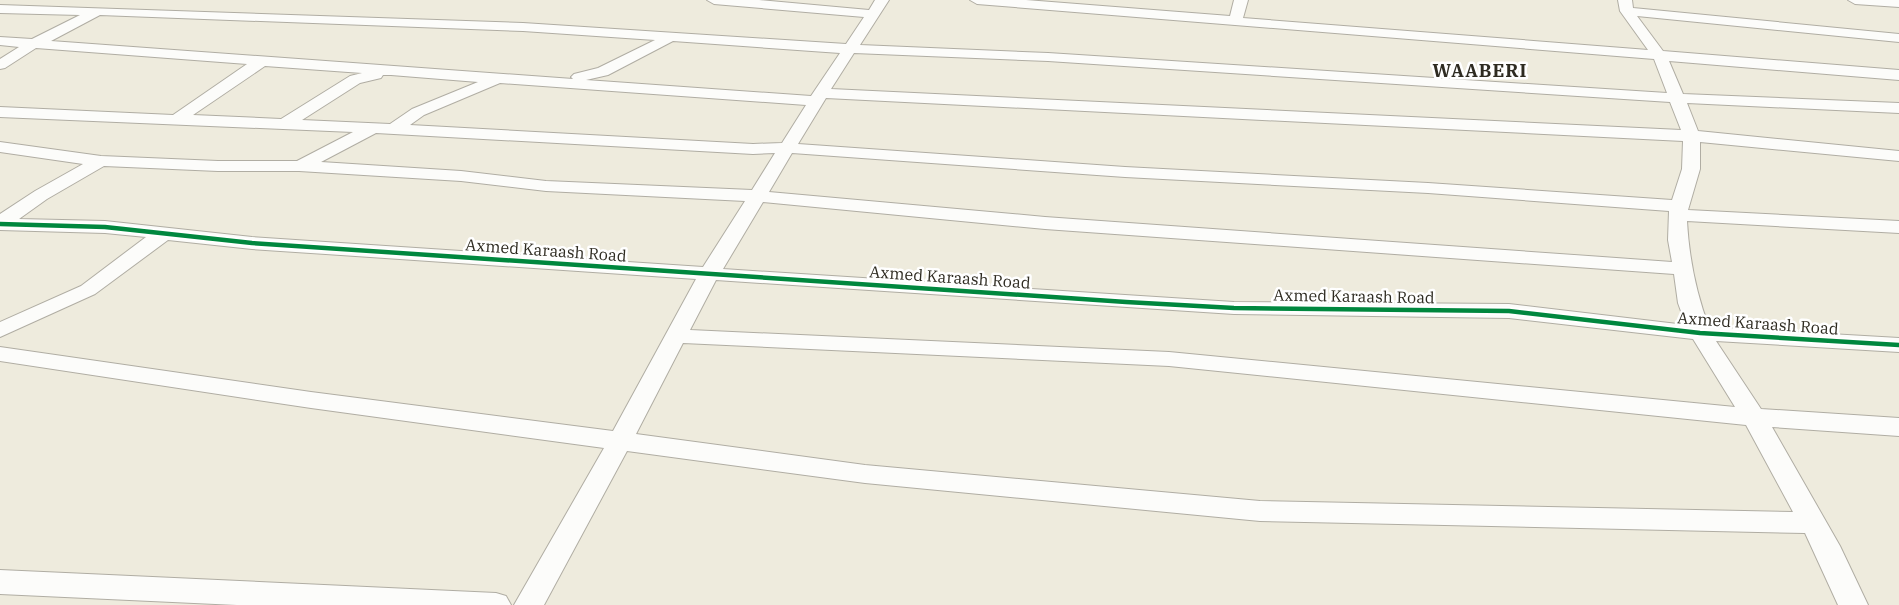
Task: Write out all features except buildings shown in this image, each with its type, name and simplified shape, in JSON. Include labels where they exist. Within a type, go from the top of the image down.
[{"type":"street","points":[[0,65],[33,44],[117,0]]},
{"type":"street","points":[[529,605],[620,441],[709,274],[818,97],[877,7],[714,0]]},
{"type":"street","points":[[977,0],[1899,75]]},
{"type":"street","points":[[1235,22],[1241,0]]},
{"type":"street","points":[[1855,0],[1899,4]]},
{"type":"street","points":[[1626,5],[1899,38]]},
{"type":"street","points":[[1626,5],[1660,57],[1692,136],[1691,168],[1679,210],[1678,240],[1689,303],[1700,333],[1754,417],[1830,554],[1853,605]]},
{"type":"street","points":[[0,9],[99,11],[522,28],[851,49],[1048,57],[1677,98],[1899,108]]},
{"type":"street","points":[[559,82],[603,72],[648,47],[670,38]]},
{"type":"street","points":[[0,41],[391,71],[818,97],[1692,136],[1749,140],[1899,156]]},
{"type":"street","points":[[176,120],[262,61]]},
{"type":"street","points":[[285,124],[355,80],[391,71]]},
{"type":"street","points":[[393,129],[418,112],[500,78]]},
{"type":"street","points":[[0,112],[373,128],[753,149],[787,148],[1125,172],[1428,188],[1899,227]]},
{"type":"street","points":[[300,166],[373,128]]},
{"type":"street","points":[[0,147],[101,161],[218,166],[300,166],[461,176],[546,186],[757,196],[1045,223],[1684,269]]},
{"type":"street","points":[[0,223],[41,195],[101,161]]},
{"type":"street","name":"Axmed Karaash Road","points":[[0,223],[105,227],[252,243],[1234,308],[1509,311],[1700,333],[1899,345]]},
{"type":"street","points":[[0,330],[88,290],[164,233]]},
{"type":"street","points":[[676,336],[1169,359],[1754,417],[1899,427]]},
{"type":"street","points":[[0,354],[321,401],[865,474],[1260,511],[1813,522]]},
{"type":"street","points":[[0,582],[496,605]]},
{"type":"cycle path","points":[[0,224],[105,227],[252,243],[1126,302],[1234,308],[1509,311],[1700,333],[1899,345]]},
{"type":"district","name":"WAABERI","points":[[1480,70]]}]
